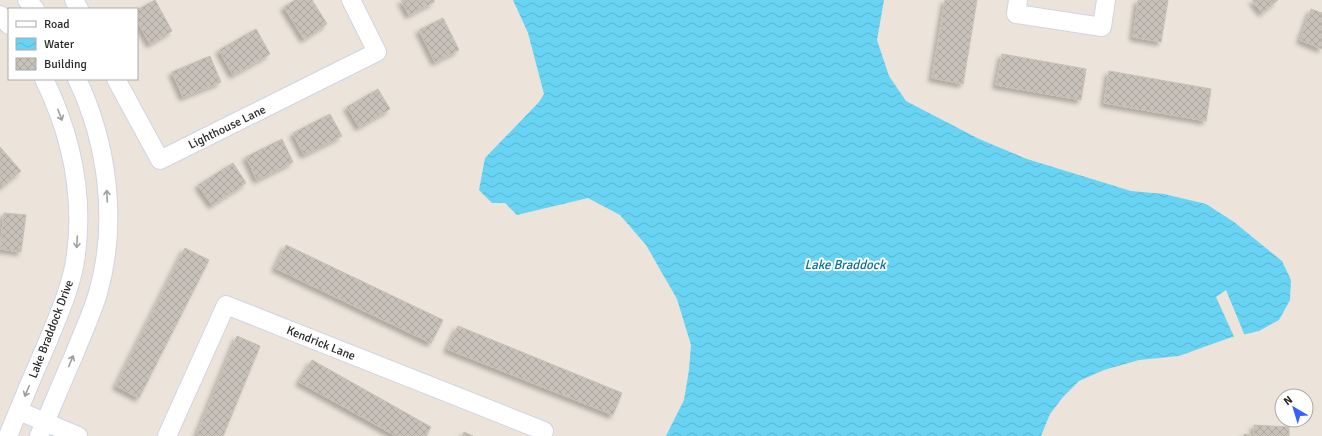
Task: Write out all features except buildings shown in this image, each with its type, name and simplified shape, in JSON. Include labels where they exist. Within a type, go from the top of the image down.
[{"type":"street","points":[[27,0],[34,8]]},
{"type":"street","name":"Lighthouse Lane","points":[[117,80],[160,160],[377,52],[351,0]]},
{"type":"street","points":[[1018,0],[1016,14],[1102,27],[1106,0]]},
{"type":"street","points":[[0,15],[8,24]]},
{"type":"street","name":"Lake Braddock Drive","points":[[8,436],[62,304],[69,285],[76,255],[78,196],[74,161],[64,126],[53,96],[45,80]]},
{"type":"street","points":[[42,429],[98,294],[106,260],[108,195],[103,155],[92,117],[77,80]]},
{"type":"street","name":"Kendrick Lane","points":[[167,436],[226,306],[544,430],[541,436]]},
{"type":"street","points":[[19,411],[42,429],[78,436]]},
{"type":"water","name":"Lake Braddock","points":[[513,0],[884,0],[877,40],[889,76],[906,101],[979,139],[1027,159],[1131,191],[1164,194],[1206,204],[1234,222],[1282,261],[1291,280],[1290,300],[1279,320],[1259,331],[1229,338],[1179,356],[1139,360],[1104,370],[1079,381],[1063,397],[1050,414],[1041,436],[666,436],[684,400],[691,345],[677,299],[646,245],[620,215],[588,198],[517,215],[505,203],[492,203],[479,190],[485,158],[539,102],[544,94],[528,33]]},
{"type":"pier","points":[[1226,290],[1245,336],[1235,339],[1216,297]]}]
